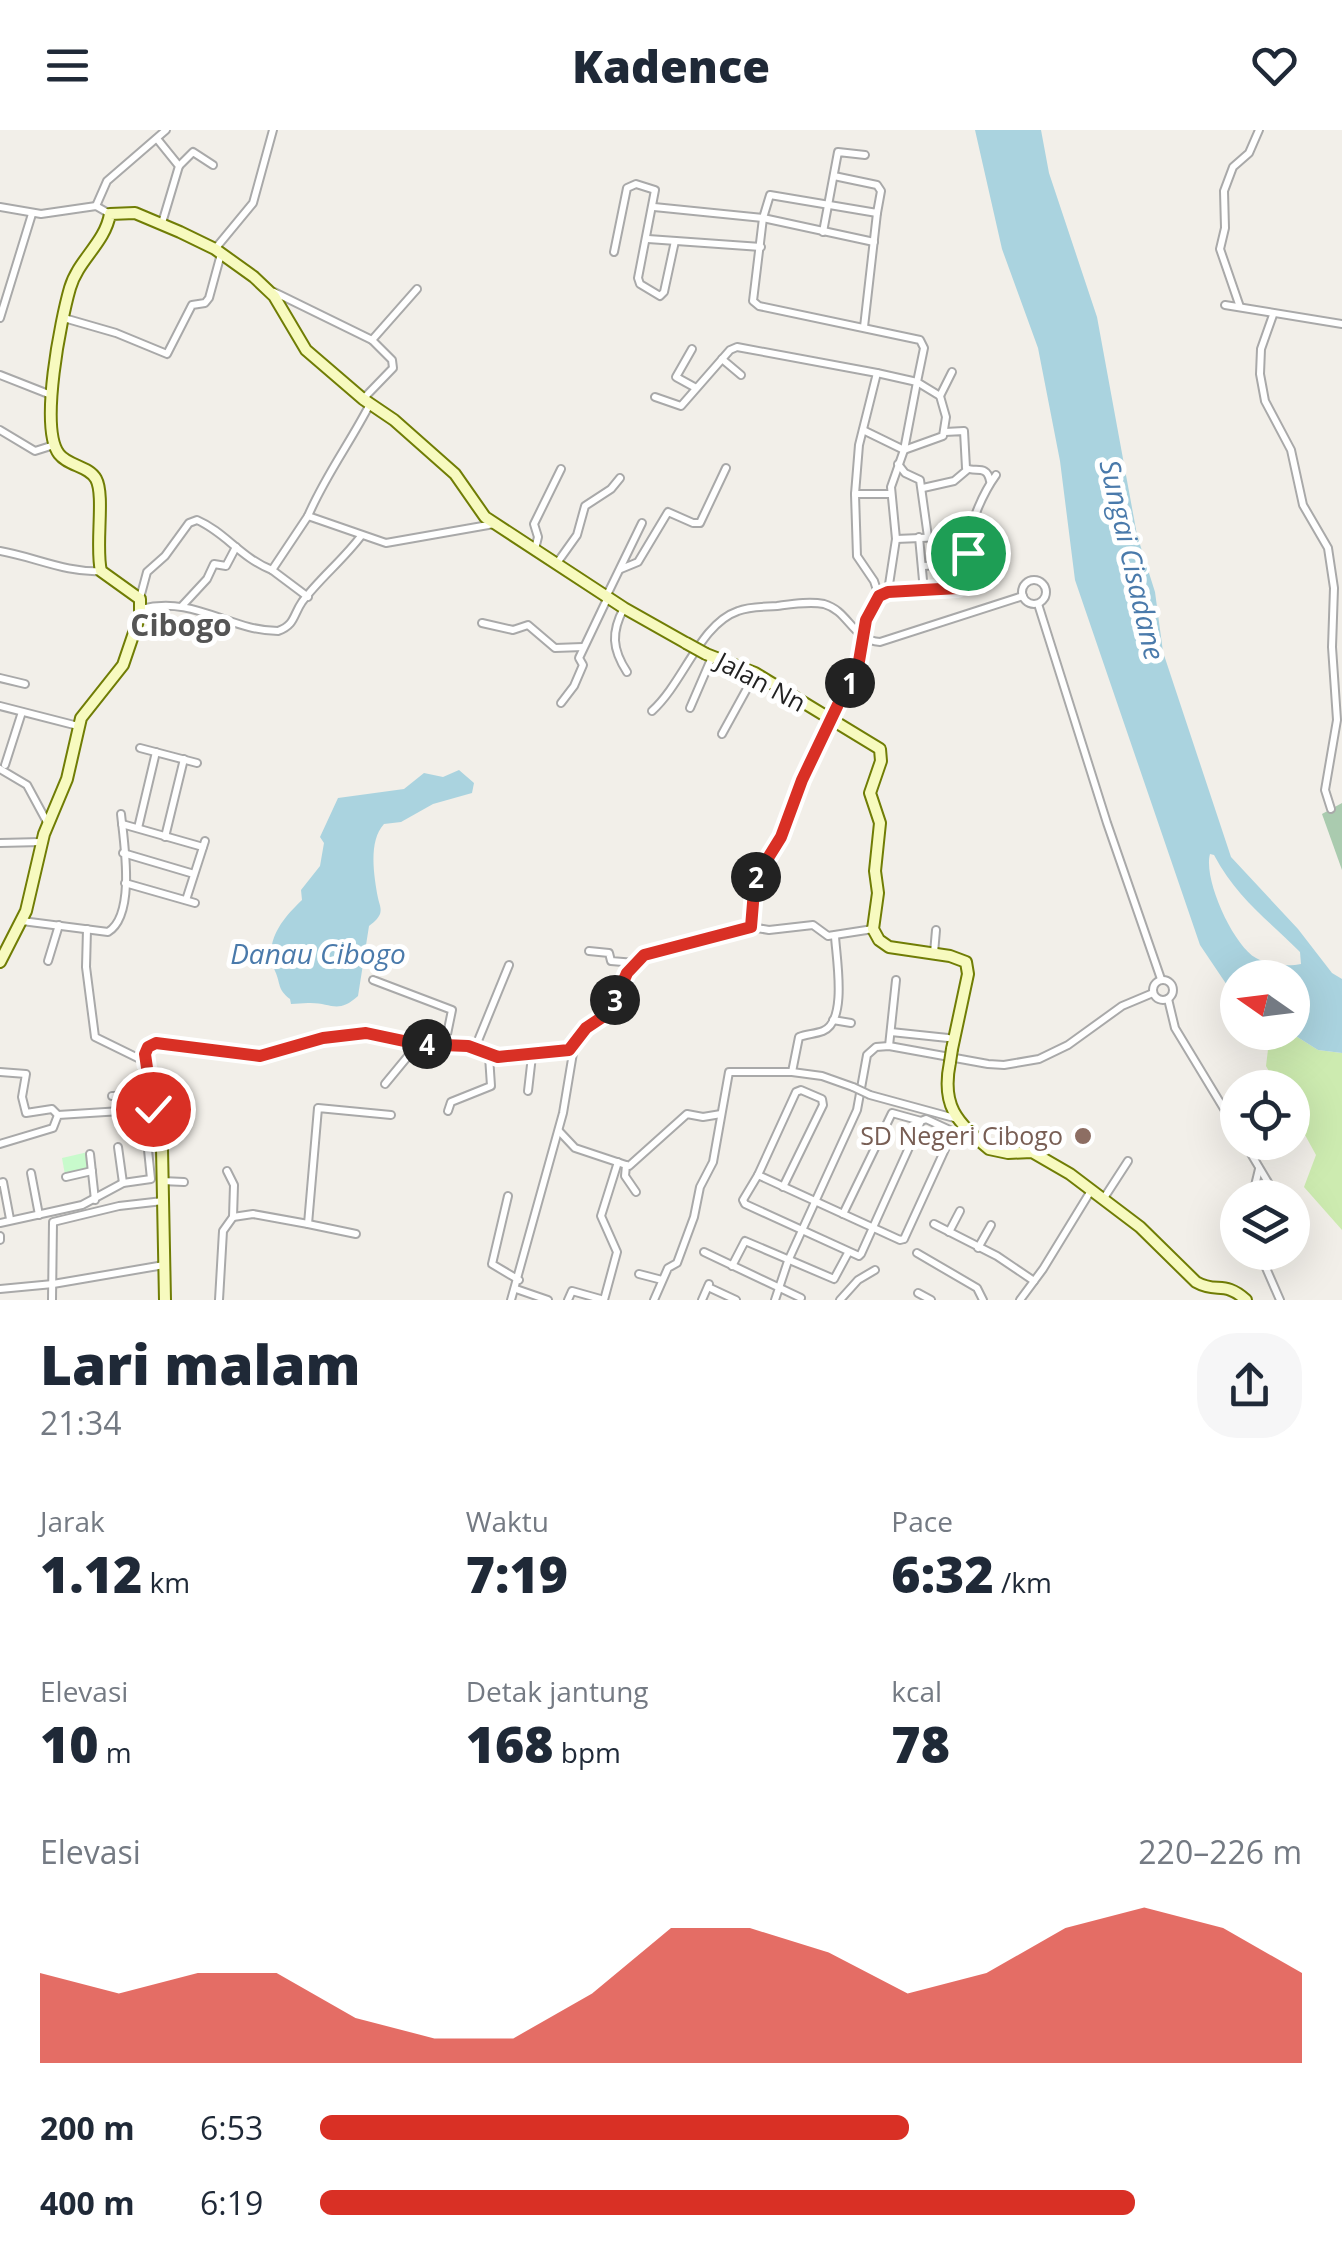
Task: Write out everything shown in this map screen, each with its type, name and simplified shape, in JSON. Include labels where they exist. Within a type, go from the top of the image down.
[{"type":"street","points":[[96,206],[107,181],[166,130]]},
{"type":"street","points":[[64,318],[167,354],[192,304],[207,301],[214,287],[218,252],[253,204],[273,130]]},
{"type":"street","points":[[1240,306],[1220,249],[1225,228],[1224,191],[1233,167],[1250,153],[1259,130]]},
{"type":"street","points":[[158,140],[179,166]]},
{"type":"street","points":[[823,232],[840,151],[864,155]]},
{"type":"street","points":[[161,224],[179,166],[193,152],[213,165]]},
{"type":"street","points":[[834,176],[877,185],[880,191],[864,327]]},
{"type":"street","points":[[614,252],[627,188],[636,184],[655,190],[638,278],[640,284],[660,296],[675,241]]},
{"type":"street","points":[[877,212],[772,193],[766,200],[753,296],[756,304],[920,340],[924,348],[904,450],[890,494],[896,539],[888,592]]},
{"type":"street","points":[[0,207],[32,214],[96,206],[110,214],[103,236],[73,280],[50,413],[54,445],[62,458],[91,474],[98,483],[100,571]]},
{"type":"street","points":[[654,208],[764,218],[874,242]]},
{"type":"street","points":[[0,318],[32,214]]},
{"type":"street","name":"Jalan Nn","points":[[110,214],[135,214],[161,224],[218,252],[270,290],[306,350],[455,474],[474,504],[494,524],[624,608],[709,655],[755,673],[876,746],[882,754],[870,793],[880,823],[873,929]]},
{"type":"street","points":[[648,240],[762,247]]},
{"type":"street","points":[[372,340],[417,289]]},
{"type":"street","points":[[270,290],[372,340],[392,360],[393,368],[367,402],[350,443],[324,478],[308,516],[272,570]]},
{"type":"street","points":[[1225,305],[1342,324]]},
{"type":"street","points":[[1273,315],[1261,349],[1265,401],[1291,450],[1303,505],[1330,555],[1336,608],[1332,648],[1338,720],[1325,790],[1331,809]]},
{"type":"street","points":[[655,397],[680,406],[730,350],[743,348],[917,382],[940,396],[945,411],[945,432],[940,439],[904,450],[862,430]]},
{"type":"street","points":[[692,349],[676,377],[696,388]]},
{"type":"street","points":[[722,359],[741,375]]},
{"type":"street","points":[[940,396],[952,372]]},
{"type":"street","points":[[877,373],[862,430],[855,494],[857,556],[879,596]]},
{"type":"street","points":[[0,375],[51,395]]},
{"type":"street","points":[[0,430],[35,451],[54,445]]},
{"type":"street","points":[[945,432],[964,431],[967,470]]},
{"type":"street","points":[[898,464],[905,473],[920,480],[924,488],[924,590]]},
{"type":"street","points":[[621,569],[638,562],[668,512],[700,524],[726,468]]},
{"type":"street","points":[[534,550],[538,537],[534,524],[561,469]]},
{"type":"street","points":[[751,927],[755,879],[781,837],[787,815],[831,720],[857,673],[864,627],[879,596],[888,592],[950,590],[967,582],[969,536],[993,479],[982,469],[967,470],[954,481],[924,488]]},
{"type":"street","points":[[556,564],[577,535],[585,506],[606,494],[620,478]]},
{"type":"street","points":[[855,494],[890,494]]},
{"type":"street","points":[[308,516],[386,542],[494,524]]},
{"type":"street","points":[[0,962],[22,921],[36,881],[47,822],[67,779],[78,726],[122,664],[147,572],[165,556],[189,522],[197,520],[216,528],[226,543],[308,596]]},
{"type":"street","points":[[561,702],[574,686],[583,665],[579,658],[583,647],[642,522]]},
{"type":"street","points":[[0,551],[54,563],[72,572],[100,571],[140,604],[197,608],[278,631],[296,619],[300,604],[361,536]]},
{"type":"street","points":[[896,539],[969,536]]},
{"type":"street","points":[[182,607],[207,579],[214,564],[226,566],[236,548]]},
{"type":"street","points":[[923,566],[941,565],[943,556]]},
{"type":"street","points":[[1037,580],[1043,583],[1046,595],[1038,604],[1028,603],[1023,596],[1026,584],[1037,580]]},
{"type":"street","points":[[652,710],[672,692],[710,629],[735,611],[814,602],[837,610],[864,640],[880,642],[1023,596]]},
{"type":"street","points":[[1038,604],[1107,824],[1161,979],[1172,984],[1168,999]]},
{"type":"street","points":[[624,608],[613,630],[619,660],[627,672]]},
{"type":"street","points":[[482,623],[513,630],[528,626],[556,648],[583,647]]},
{"type":"street","points":[[690,708],[709,655]]},
{"type":"street","points":[[722,734],[755,673]]},
{"type":"street","points":[[0,678],[25,684]]},
{"type":"street","points":[[0,706],[78,726]]},
{"type":"street","points":[[22,712],[3,767],[26,785],[47,822]]},
{"type":"street","points":[[140,748],[197,763]]},
{"type":"street","points":[[138,828],[156,752]]},
{"type":"street","points":[[165,837],[184,759]]},
{"type":"street","points":[[22,921],[108,932],[116,926],[124,912],[125,884],[120,814]]},
{"type":"street","points":[[122,824],[204,844],[194,874],[191,902],[125,884]]},
{"type":"street","points":[[0,843],[42,842]]},
{"type":"street","points":[[123,854],[194,874]]},
{"type":"street","points":[[156,1180],[160,1130],[148,1095],[145,1061],[148,1047],[156,1043],[260,1056],[355,1033],[474,1049],[489,1056],[532,1056],[574,1046],[586,1028],[610,1012],[634,963],[650,953],[751,927],[769,930],[814,924],[823,934],[835,936],[873,929],[884,945],[962,959],[968,968],[950,1050],[946,1096],[958,1119],[989,1148],[1037,1154],[1104,1198],[1196,1282],[1205,1287],[1230,1287],[1246,1300]]},
{"type":"street","points":[[48,962],[58,925]]},
{"type":"street","points":[[87,929],[86,967],[93,1033],[98,1040],[145,1061]]},
{"type":"street","points":[[934,954],[936,930]]},
{"type":"street","points":[[792,1072],[799,1037],[825,1031],[833,1020],[839,997],[835,936]]},
{"type":"street","points":[[589,951],[609,953],[611,961],[634,963]]},
{"type":"street","points":[[474,1049],[509,965]]},
{"type":"street","points":[[1153,994],[1154,984],[1161,979]]},
{"type":"street","points":[[373,980],[452,1010],[445,1045]]},
{"type":"street","points":[[889,1046],[896,980]]},
{"type":"street","points":[[1153,994],[1168,999]]},
{"type":"street","points":[[775,1300],[788,1261],[857,1110],[868,1055],[876,1047],[1004,1065],[1039,1059],[1068,1045],[1122,1006],[1153,994]]},
{"type":"street","points":[[1168,999],[1175,1028],[1220,1102]]},
{"type":"street","points":[[833,1020],[851,1023]]},
{"type":"street","points":[[891,1032],[950,1050]]},
{"type":"street","points":[[385,1084],[418,1044]]},
{"type":"street","points":[[511,1300],[558,1130],[574,1046]]},
{"type":"street","points":[[448,1111],[452,1102],[491,1086],[489,1056]]},
{"type":"street","points":[[528,1091],[532,1056]]},
{"type":"street","points":[[654,1300],[668,1266],[677,1263],[700,1188],[713,1162],[730,1070],[822,1076],[870,1095],[958,1119]]},
{"type":"street","points":[[0,1072],[26,1074],[22,1097],[26,1113],[52,1109],[58,1115],[153,1109]]},
{"type":"street","points":[[783,1186],[822,1105],[822,1099],[801,1090],[796,1092],[743,1200],[848,1253],[861,1254],[921,1121]]},
{"type":"street","points":[[112,1096],[148,1095]]},
{"type":"street","points":[[308,1224],[319,1107],[391,1115]]},
{"type":"street","points":[[758,1175],[816,1200],[843,1214],[900,1240],[952,1131],[926,1119],[892,1112],[843,1214]]},
{"type":"street","points":[[558,1130],[575,1148],[632,1165],[686,1114],[721,1114]]},
{"type":"street","points":[[0,1144],[55,1127],[58,1115]]},
{"type":"street","points":[[146,1140],[162,1201],[165,1300]]},
{"type":"street","points":[[118,1147],[123,1184]]},
{"type":"street","points":[[90,1154],[95,1200]]},
{"type":"street","points":[[1254,1160],[1266,1180]]},
{"type":"street","points":[[1104,1198],[1128,1161]]},
{"type":"street","points":[[622,1164],[636,1192]]},
{"type":"street","points":[[568,1300],[572,1290],[605,1300],[617,1252],[601,1216],[622,1164]]},
{"type":"street","points":[[1256,1180],[1259,1168]]},
{"type":"street","points":[[66,1177],[92,1171]]},
{"type":"street","points":[[219,1300],[223,1230],[233,1217],[234,1185],[228,1171]]},
{"type":"street","points":[[30,1173],[39,1215]]},
{"type":"street","points":[[0,1183],[4,1182],[10,1219]]},
{"type":"street","points":[[0,1223],[95,1200],[123,1184],[184,1182]]},
{"type":"street","points":[[1020,1300],[1092,1189]]},
{"type":"street","points":[[508,1196],[492,1261],[494,1268],[519,1280]]},
{"type":"street","points":[[52,1300],[53,1222],[119,1206],[162,1201]]},
{"type":"street","points":[[948,1232],[960,1212]]},
{"type":"street","points":[[233,1217],[254,1214],[356,1234]]},
{"type":"street","points":[[934,1224],[997,1256],[1034,1282]]},
{"type":"street","points":[[978,1248],[991,1226]]},
{"type":"street","points":[[732,1266],[744,1241],[834,1279],[848,1253]]},
{"type":"street","points":[[704,1252],[801,1298]]},
{"type":"street","points":[[917,1254],[977,1288],[983,1300]]},
{"type":"street","points":[[0,1289],[164,1265]]},
{"type":"street","points":[[840,1300],[858,1280],[875,1270]]},
{"type":"street","points":[[1267,1270],[1280,1300]]},
{"type":"street","points":[[640,1274],[662,1280]]},
{"type":"street","points":[[702,1300],[709,1286],[736,1300]]},
{"type":"street","points":[[515,1289],[548,1300]]},
{"type":"street","points":[[918,1293],[932,1300]]},
{"type":"green space","points":[[1342,803],[1342,870],[1322,814]]},
{"type":"green space","points":[[1310,1045],[1342,1053],[1342,1230],[1310,1194],[1310,1180],[1307,1180],[1316,1155],[1310,1144],[1310,1070],[1268,1070],[1268,1050],[1310,1050]]},
{"type":"green space","points":[[88,1152],[89,1169],[65,1175],[62,1158]]},
{"type":"water","name":"Sungai Cisadane","points":[[975,130],[1041,130],[1049,173],[1097,317],[1137,535],[1155,592],[1163,652],[1231,857],[1298,929],[1332,973],[1342,979],[1342,1053],[1310,1045],[1310,960],[1301,960],[1300,952],[1243,896],[1210,854],[1211,879],[1229,926],[1247,951],[1261,960],[1220,960],[1220,975],[1200,945],[1075,580],[1060,461],[1038,348],[1002,249]]},
{"type":"water","name":"Danau Cibogo","points":[[459,770],[474,783],[472,793],[433,804],[401,822],[384,824],[379,831],[374,859],[381,912],[369,926],[358,996],[339,1006],[291,1004],[281,989],[272,961],[273,942],[281,924],[302,900],[301,890],[320,866],[324,843],[320,837],[338,798],[404,789],[424,773],[443,777]]},
{"type":"place","name":"SD Negeri Cibogo","points":[[1083,1136]]},
{"type":"district","name":"Cibogo","points":[[181,626]]},
{"type":"route","points":[[153,1109],[145,1054],[156,1043],[260,1056],[323,1038],[366,1033],[418,1044],[468,1046],[498,1057],[569,1050],[586,1028],[610,1012],[627,973],[644,955],[751,927],[755,879],[781,837],[802,780],[857,673],[864,627],[872,606],[888,592],[958,588],[970,577],[968,553]]}]
